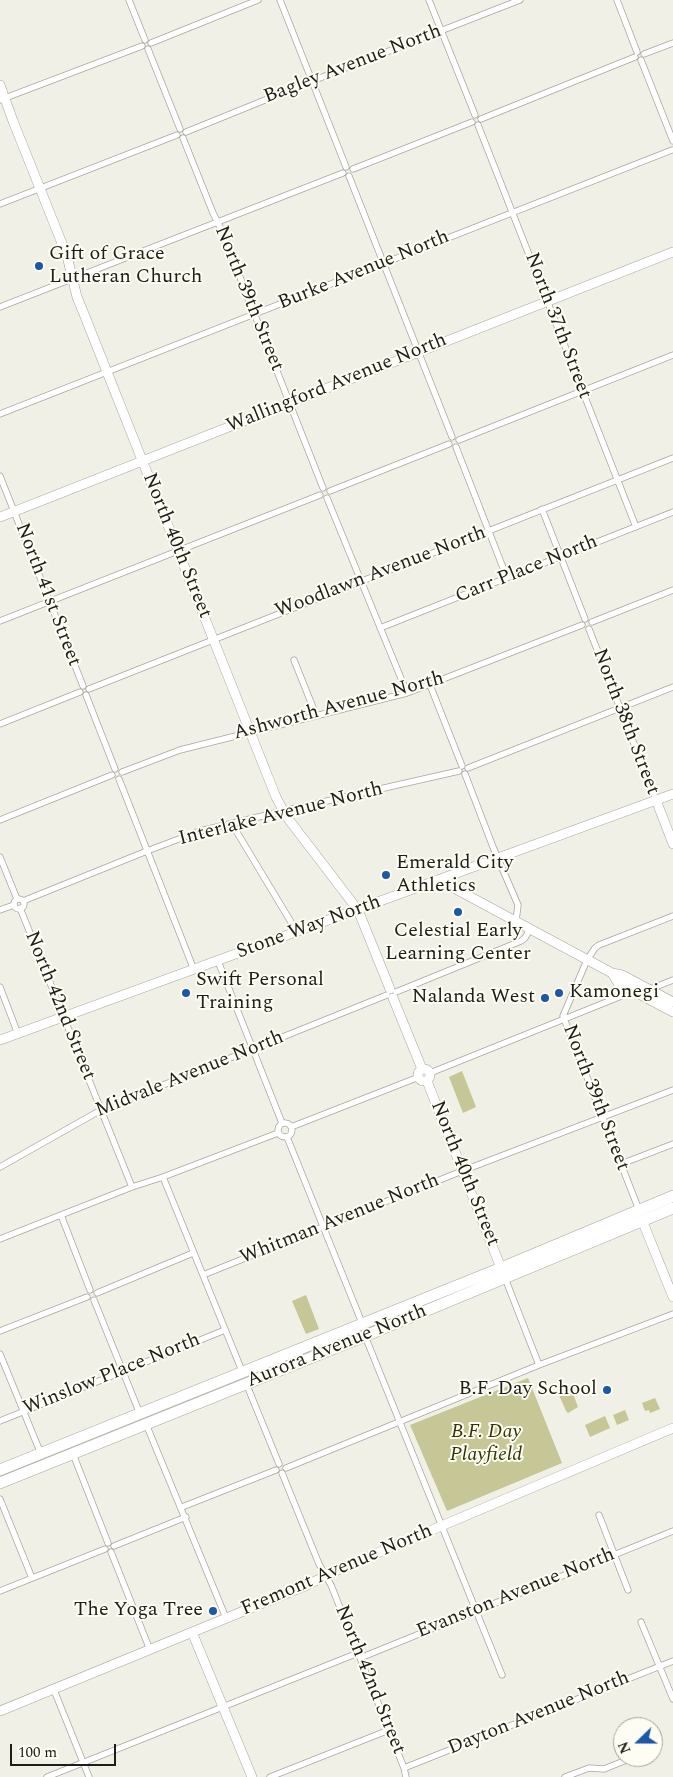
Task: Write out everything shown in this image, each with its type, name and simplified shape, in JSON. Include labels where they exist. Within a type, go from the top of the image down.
[{"type":"highway","name":"Aurora Avenue North","points":[[0,1470],[246,1383],[366,1336],[503,1273],[641,1215],[673,1196]]},
{"type":"highway","name":"Aurora Avenue North","points":[[641,1215],[673,1208]]},
{"type":"highway","name":"Aurora Avenue North","points":[[0,1483],[73,1454],[242,1372],[362,1323],[503,1273]]},
{"type":"street","name":"North 39th Street","points":[[129,0],[180,134],[255,315],[323,488]]},
{"type":"street","points":[[3,99],[147,45],[258,0]]},
{"type":"street","points":[[280,0],[312,81],[345,176],[349,176],[418,352],[452,447],[456,447],[507,578]]},
{"type":"street","points":[[428,0],[474,115],[472,122]]},
{"type":"street","name":"Bagley Avenue North","points":[[180,134],[186,136],[186,132],[520,0]]},
{"type":"street","points":[[617,0],[673,141]]},
{"type":"street","points":[[472,122],[478,125],[482,119],[673,43]]},
{"type":"street","name":"North 40th Street","points":[[0,84],[3,99],[67,256],[77,297],[276,798],[283,811],[358,910],[539,1365]]},
{"type":"street","points":[[474,115],[479,115],[482,119]]},
{"type":"street","points":[[349,176],[353,170],[472,122]]},
{"type":"street","name":"North 37th Street","points":[[478,125],[636,527]]},
{"type":"street","points":[[0,204],[180,134]]},
{"type":"street","name":"Burke Avenue North","points":[[0,414],[673,149]]},
{"type":"street","points":[[0,307],[350,166],[353,170]]},
{"type":"street","name":"Wallingford Avenue North","points":[[0,517],[673,252]]},
{"type":"street","points":[[330,491],[456,437],[459,440],[673,355]]},
{"type":"street","points":[[456,447],[459,444],[459,440]]},
{"type":"street","name":"Woodlawn Avenue North","points":[[0,724],[673,458]]},
{"type":"street","name":"North 41st Street","points":[[0,476],[115,769]]},
{"type":"street","points":[[320,495],[323,488],[327,488],[330,491]]},
{"type":"street","points":[[327,498],[330,495],[330,491]]},
{"type":"street","points":[[0,621],[320,495]]},
{"type":"street","points":[[320,495],[323,498],[327,498]]},
{"type":"street","points":[[327,498],[407,693]]},
{"type":"street","points":[[542,509],[584,622],[584,628],[589,629],[592,626],[592,622]]},
{"type":"street","name":"Carr Place North","points":[[380,628],[673,512]]},
{"type":"street","points":[[584,622],[589,619],[592,622],[673,590]]},
{"type":"street","name":"Ashworth Avenue North","points":[[122,772],[180,750],[430,686],[584,622]]},
{"type":"street","name":"North 38th Street","points":[[589,629],[673,844]]},
{"type":"street","points":[[294,660],[316,715]]},
{"type":"street","points":[[430,686],[518,905],[516,921]]},
{"type":"street","name":"Interlake Avenue North","points":[[0,910],[200,831],[463,770],[673,688]]},
{"type":"street","points":[[112,775],[112,771],[119,769],[122,772],[122,776],[118,779]]},
{"type":"street","points":[[112,775],[118,779],[194,970]]},
{"type":"street","points":[[0,820],[112,775]]},
{"type":"street","name":"Stone Way North","points":[[0,1040],[673,794]]},
{"type":"street","points":[[232,824],[297,932]]},
{"type":"street","name":"North 42nd Street","points":[[0,857],[132,1187]]},
{"type":"street","points":[[439,880],[587,960],[612,973],[622,974],[673,1002]]},
{"type":"street","points":[[587,960],[590,953],[599,945],[673,916]]},
{"type":"street","name":"Midvale Avenue North","points":[[0,1167],[101,1110],[521,941],[530,929]]},
{"type":"street","name":"North 39th Street","points":[[587,960],[564,1013],[564,1018],[673,1297]]},
{"type":"street","points":[[218,961],[282,1124]]},
{"type":"street","points":[[612,973],[618,983],[673,1012]]},
{"type":"street","points":[[650,989],[673,980]]},
{"type":"street","points":[[0,987],[18,1034]]},
{"type":"street","points":[[291,1127],[619,997],[627,987]]},
{"type":"street","name":"Whitman Avenue North","points":[[202,1275],[462,1171],[673,1090]]},
{"type":"street","points":[[278,1133],[278,1127],[282,1124],[289,1124],[291,1127]]},
{"type":"street","points":[[288,1137],[292,1132],[291,1127]]},
{"type":"street","points":[[278,1133],[281,1136],[288,1137]]},
{"type":"street","points":[[1,1236],[278,1133]]},
{"type":"street","points":[[288,1137],[362,1323]]},
{"type":"street","points":[[621,1164],[673,1144]]},
{"type":"street","points":[[163,1177],[242,1372]]},
{"type":"street","points":[[60,1215],[90,1290]]},
{"type":"street","points":[[97,1293],[193,1253]]},
{"type":"street","points":[[90,1290],[95,1290],[97,1293]]},
{"type":"street","points":[[87,1297],[87,1293],[90,1290]]},
{"type":"street","points":[[94,1300],[97,1297],[97,1293]]},
{"type":"street","points":[[87,1297],[90,1300],[94,1300]]},
{"type":"street","points":[[0,1331],[87,1297]]},
{"type":"street","points":[[94,1300],[182,1507],[226,1618]]},
{"type":"street","points":[[182,1507],[281,1470],[539,1365],[673,1314]]},
{"type":"street","name":"Winslow Place North","points":[[0,1421],[225,1330]]},
{"type":"street","points":[[366,1336],[502,1675]]},
{"type":"street","points":[[0,1354],[41,1454]]},
{"type":"street","points":[[246,1383],[279,1464],[284,1464],[281,1470]]},
{"type":"street","name":"Fremont Avenue North","points":[[0,1711],[307,1585],[673,1428]]},
{"type":"street","points":[[73,1454],[150,1650]]},
{"type":"street","name":"North 42nd Street","points":[[281,1470],[319,1564],[331,1585],[406,1777]]},
{"type":"street","points":[[0,1499],[32,1578]]},
{"type":"street","points":[[599,1516],[628,1590]]},
{"type":"street","points":[[0,1591],[186,1517]]},
{"type":"street","name":"Evanston Avenue North","points":[[47,1777],[223,1707],[476,1611],[673,1531]]},
{"type":"street","points":[[641,1622],[673,1699]]},
{"type":"street","points":[[192,1632],[252,1777]]},
{"type":"street","name":"Dayton Avenue North","points":[[404,1768],[673,1661]]},
{"type":"street","points":[[54,1690],[89,1777]]},
{"type":"street","points":[[270,1777],[389,1730]]},
{"type":"street","points":[[565,1777],[589,1768],[604,1769],[613,1765]]},
{"type":"green space","points":[[462,1071],[476,1107],[463,1113],[449,1077]]},
{"type":"green space","points":[[306,1295],[319,1329],[306,1334],[292,1301]]},
{"type":"green space","name":"B.F. Day Playfield","points":[[528,1378],[562,1463],[447,1511],[410,1425]]},
{"type":"green space","points":[[569,1390],[572,1391],[578,1407],[568,1413],[559,1395]]},
{"type":"green space","points":[[655,1398],[660,1409],[650,1413],[649,1410],[645,1411],[642,1403]]},
{"type":"green space","points":[[625,1410],[629,1420],[617,1425],[613,1415]]},
{"type":"green space","points":[[605,1416],[610,1428],[590,1437],[585,1425]]},
{"type":"place","name":"Gift of Grace Lutheran Church","points":[[39,266]]},
{"type":"place","name":"Emerald City Athletics","points":[[386,875]]},
{"type":"place","name":"Celestial Early Learning Center","points":[[458,912]]},
{"type":"place","name":"Swift Personal Training","points":[[186,993]]},
{"type":"place","name":"Kamonegi","points":[[559,993]]},
{"type":"place","name":"Nalanda West","points":[[545,998]]},
{"type":"place","name":"B.F. Day School","points":[[607,1390]]},
{"type":"place","name":"The Yoga Tree","points":[[213,1611]]}]
